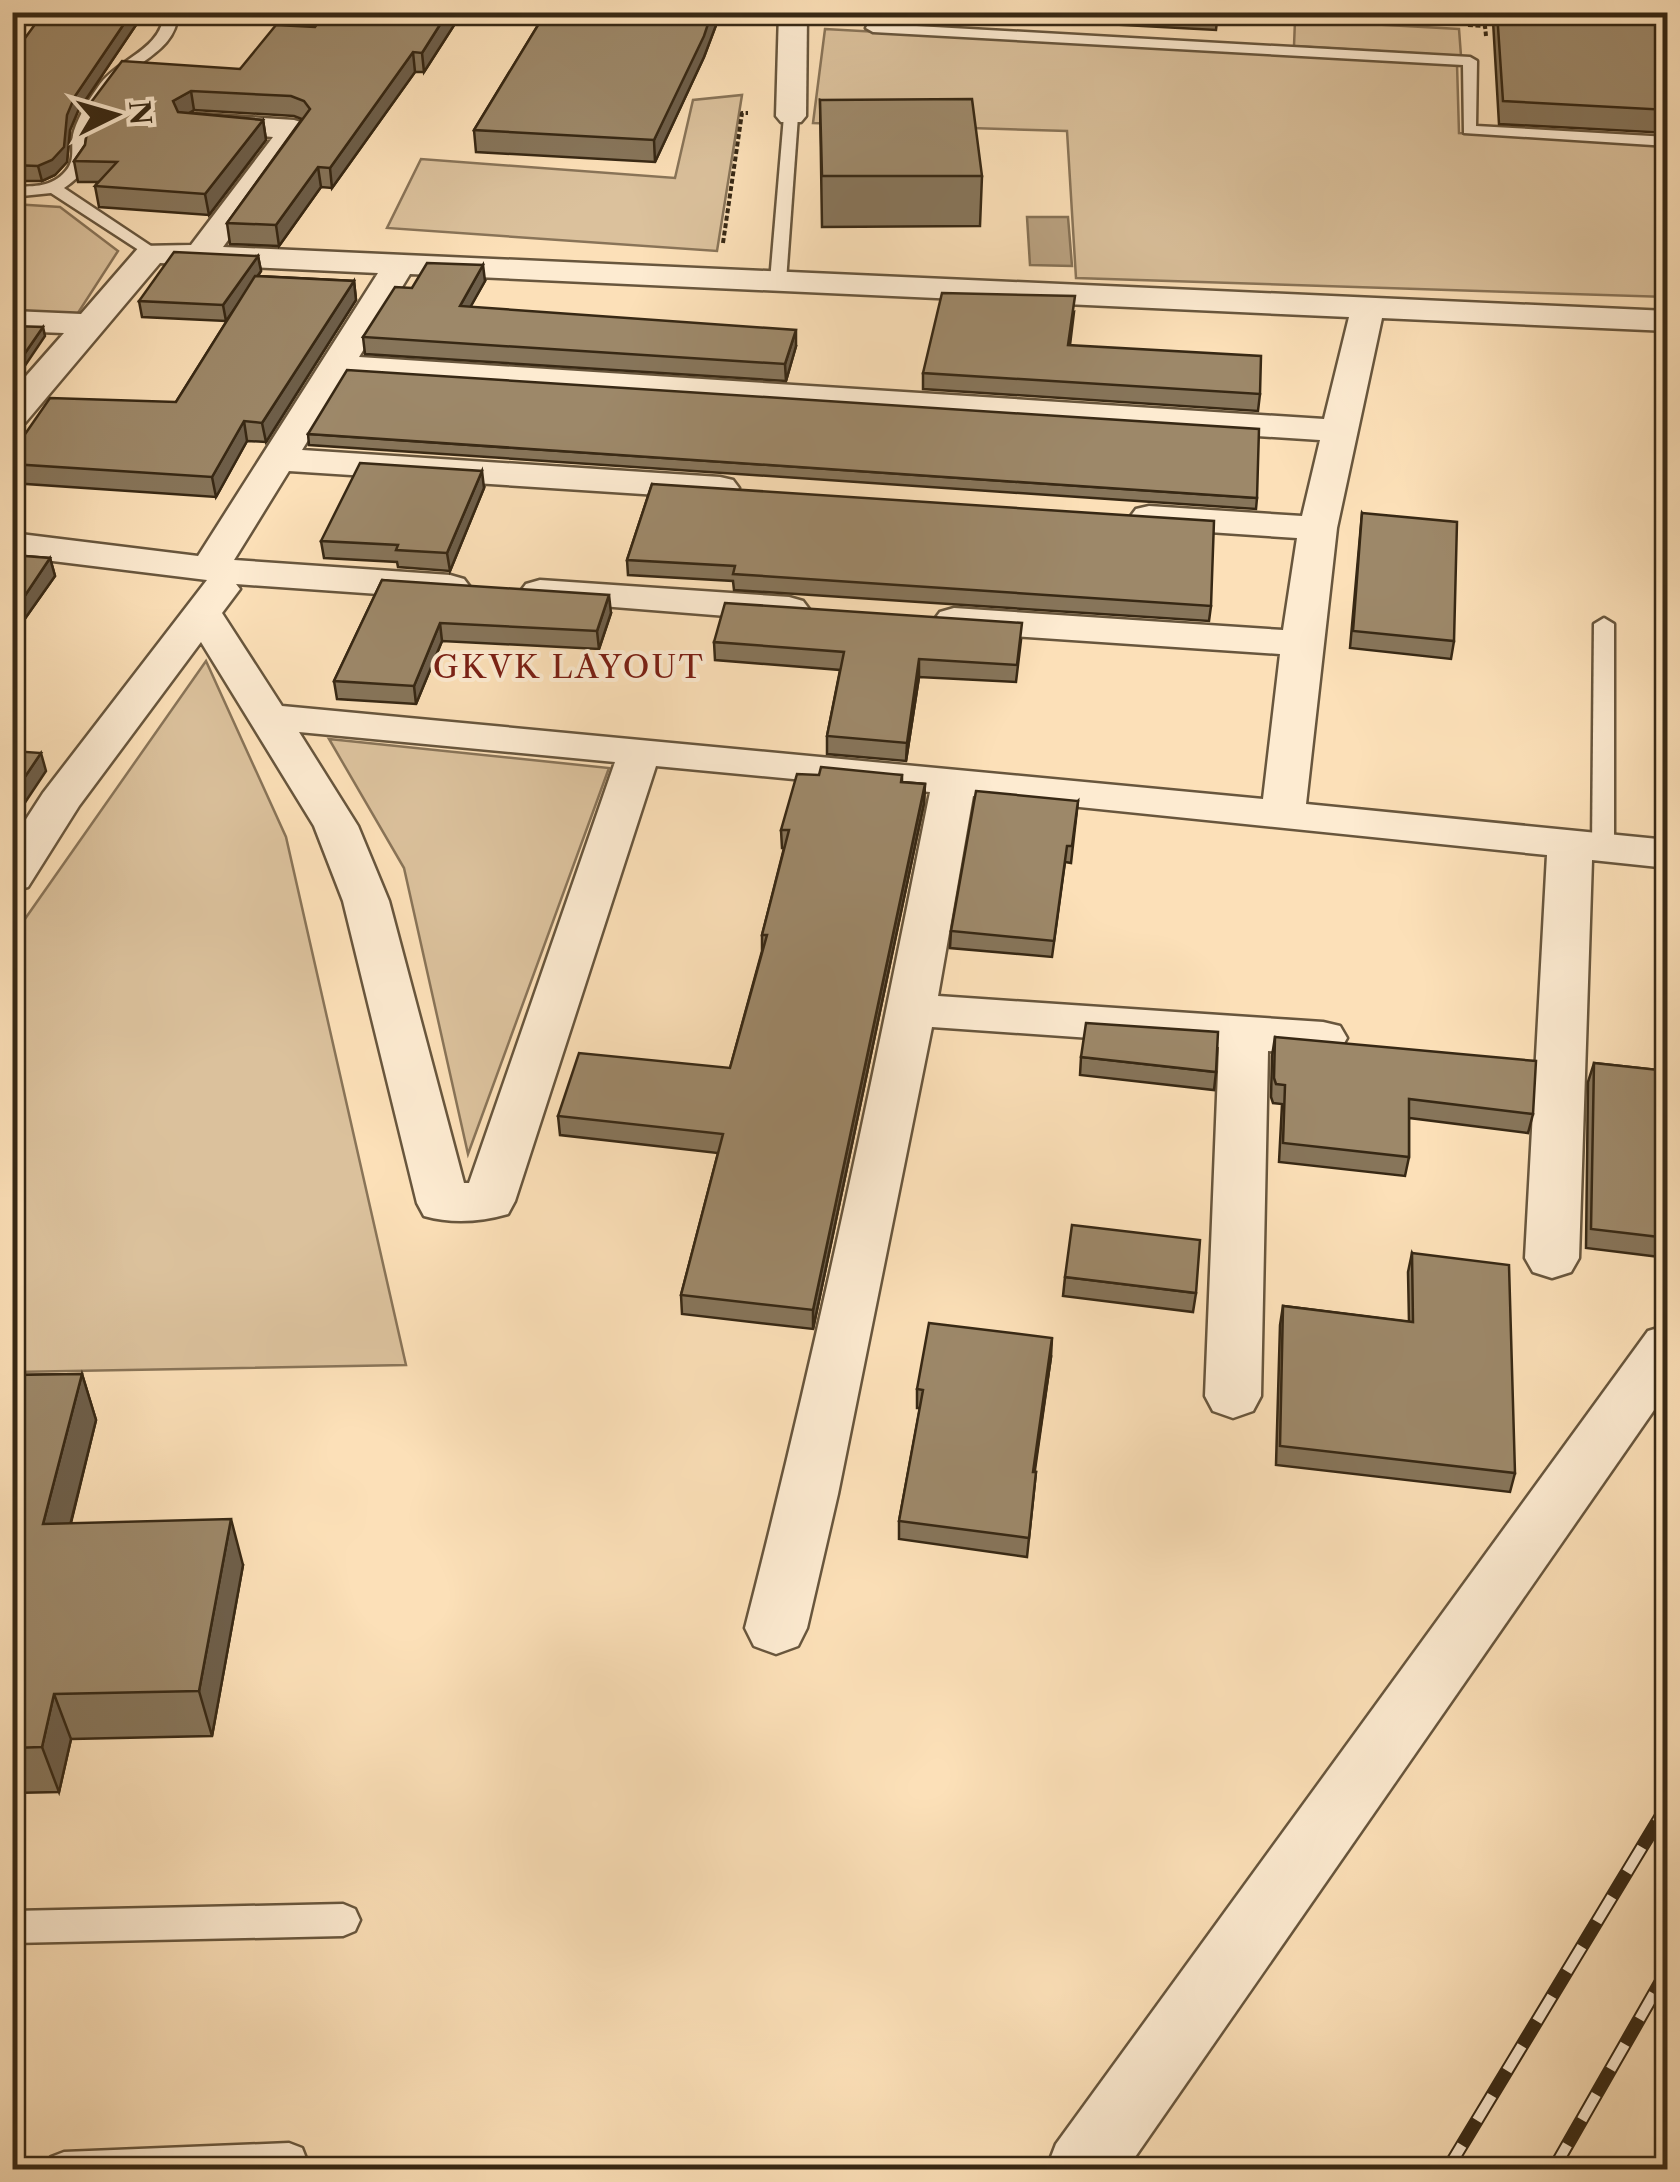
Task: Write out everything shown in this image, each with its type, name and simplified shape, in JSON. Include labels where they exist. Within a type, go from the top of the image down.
[{"type":"street","points":[[791,114],[793,12]]},
{"type":"street","points":[[194,122],[294,129],[200,255]]},
{"type":"street","points":[[14,411],[151,253],[1668,321]]},
{"type":"street","points":[[12,877],[59,802],[202,612],[278,459],[400,264]]},
{"type":"street","points":[[1283,818],[1301,643],[1318,528],[1367,309]]},
{"type":"street","points":[[12,321],[90,324]]},
{"type":"street","points":[[336,366],[1340,432]]},
{"type":"street","points":[[278,459],[749,490]]},
{"type":"street","points":[[1122,515],[1318,528]]},
{"type":"street","points":[[12,544],[221,571],[826,612]]},
{"type":"street","points":[[202,612],[336,826],[366,901],[443,1204],[489,1201],[639,754]]},
{"type":"street","points":[[925,618],[1301,643]]},
{"type":"street","points":[[268,717],[954,781],[1283,818],[1668,854]]},
{"type":"street","points":[[776,1628],[809,1494],[911,1010],[954,781]]},
{"type":"street","points":[[1552,1258],[1586,846]]},
{"type":"street","points":[[911,1010],[1323,1038]]},
{"type":"street","points":[[1233,1396],[1244,1033]]},
{"type":"street","points":[[1082,2170],[1668,1346]]},
{"type":"lane","points":[[12,16],[22,12]]},
{"type":"lane","points":[[12,192],[52,188],[81,160],[79,136],[98,100],[123,68],[160,43],[172,24],[172,12]]},
{"type":"lane","points":[[806,12],[879,14],[874,28],[1470,61],[1470,130],[1668,142]]},
{"type":"lane","points":[[778,281],[791,114]]},
{"type":"lane","points":[[52,188],[151,253]]},
{"type":"lane","points":[[1586,846],[1604,624]]},
{"type":"lane","points":[[12,1928],[343,1920]]},
{"type":"lane","points":[[64,2170],[289,2160]]},
{"type":"path","points":[[718,278],[742,113],[791,114]]},
{"type":"shaded area","points":[[1295,20],[1459,29],[1461,56],[1294,46]]},
{"type":"shaded area","points":[[825,29],[1457,64],[1459,133],[1667,146],[1667,297],[1076,278],[1067,131],[813,123]]},
{"type":"shaded area","points":[[742,95],[717,251],[387,228],[421,159],[675,178],[693,100]]},
{"type":"shaded area","points":[[13,204],[60,207],[118,251],[76,316],[13,314]]},
{"type":"shaded area","points":[[1027,217],[1068,217],[1072,266],[1030,265]]},
{"type":"shaded area","points":[[206,661],[286,837],[406,1365],[13,1372],[13,936]]},
{"type":"shaded area","points":[[329,739],[609,768],[468,1154],[404,868]]},
{"type":"building","points":[[44,12],[132,12],[75,96],[67,115],[64,147],[52,160],[38,166],[12,165],[12,56]]},
{"type":"building","points":[[326,12],[448,12],[422,53],[413,52],[330,168],[318,167],[276,225],[227,223],[310,109],[304,101],[291,96],[191,91],[173,101],[178,112],[263,120],[205,194],[95,186],[117,162],[74,161],[85,145],[92,101],[122,61],[240,69],[276,25],[315,27]]},
{"type":"building","points":[[546,12],[712,12],[654,140],[474,130]]},
{"type":"building","points":[[1497,12],[1668,12],[1668,110],[1503,101]]},
{"type":"building","points":[[972,99],[982,176],[822,176],[820,100]]},
{"type":"building","points":[[174,252],[258,256],[223,305],[139,301]]},
{"type":"building","points":[[427,263],[483,265],[460,306],[796,330],[785,364],[363,337],[395,287],[412,288]]},
{"type":"building","points":[[255,276],[354,281],[262,423],[244,421],[212,477],[12,464],[12,453],[50,398],[176,402]]},
{"type":"building","points":[[942,293],[1075,296],[1068,345],[1261,356],[1260,394],[923,373]]},
{"type":"building","points":[[12,326],[43,327],[12,372]]},
{"type":"building","points":[[347,370],[1259,429],[1257,498],[308,434]]},
{"type":"building","points":[[360,463],[482,471],[447,553],[396,550],[398,545],[321,541]]},
{"type":"building","points":[[652,484],[1214,521],[1211,606],[733,574],[735,566],[627,560]]},
{"type":"building","points":[[1362,513],[1457,522],[1454,641],[1353,631]]},
{"type":"building","points":[[12,555],[50,558],[20,603],[12,602]]},
{"type":"building","points":[[382,580],[609,595],[597,631],[440,623],[414,686],[334,681]]},
{"type":"building","points":[[725,603],[1022,623],[1017,665],[919,659],[907,743],[827,736],[844,652],[714,642]]},
{"type":"building","points":[[12,751],[41,753],[12,796]]},
{"type":"building","points":[[821,767],[902,775],[901,782],[925,784],[813,1310],[681,1295],[723,1134],[558,1116],[579,1053],[730,1068],[767,935],[762,935],[789,830],[781,830],[797,774],[819,775]]},
{"type":"building","points":[[976,791],[1078,801],[1072,846],[1067,846],[1054,941],[951,931]]},
{"type":"building","points":[[1086,1023],[1218,1032],[1216,1072],[1081,1057]]},
{"type":"building","points":[[1275,1037],[1536,1061],[1533,1114],[1409,1099],[1409,1157],[1283,1143],[1285,1085],[1276,1084],[1274,1078]]},
{"type":"building","points":[[1594,1063],[1668,1071],[1668,1238],[1591,1229]]},
{"type":"building","points":[[1072,1225],[1200,1240],[1196,1293],[1065,1277]]},
{"type":"building","points":[[1412,1253],[1509,1265],[1515,1473],[1280,1446],[1283,1306],[1413,1322]]},
{"type":"building","points":[[929,1323],[1052,1338],[1033,1472],[1029,1538],[899,1521],[923,1390],[917,1389]]},
{"type":"building","points":[[82,1374],[43,1524],[231,1519],[199,1691],[54,1694],[42,1747],[12,1748],[12,1375]]},
{"type":"railway","points":[[1447,2170],[1668,1804]]},
{"type":"railway","points":[[1553,2170],[1668,1969]]},
{"type":"district","name":"GKVK LAYOUT","points":[[569,666]]}]
